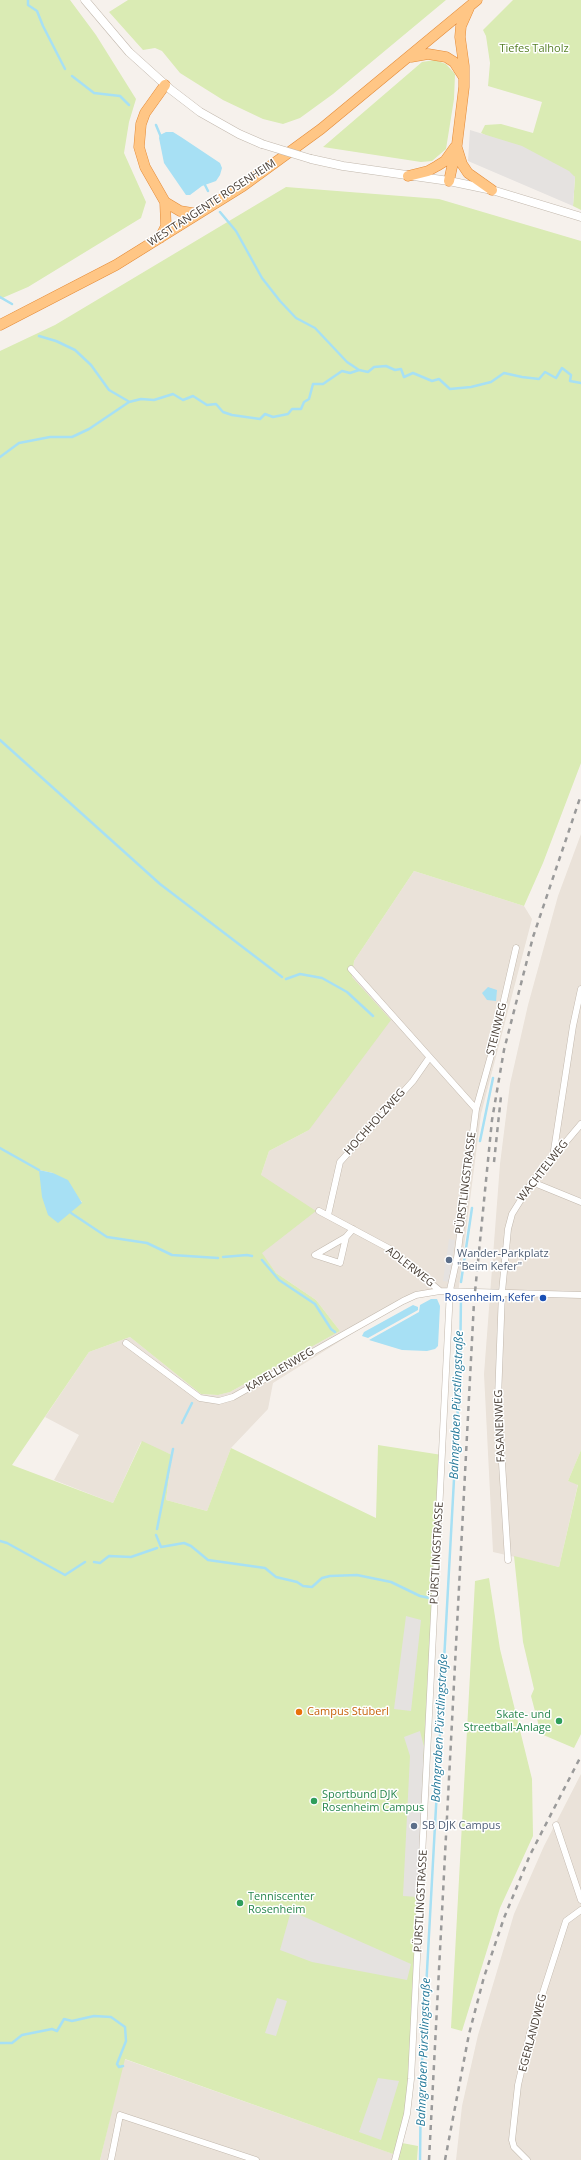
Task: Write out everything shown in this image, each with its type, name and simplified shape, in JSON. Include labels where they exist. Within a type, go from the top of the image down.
[{"type":"highway","points":[[449,181],[457,144],[464,78],[460,36],[465,16],[474,2]]},
{"type":"highway","name":"WESTTANGENTE ROSENHEIM","points":[[0,325],[116,265],[243,186],[321,129],[474,2]]},
{"type":"highway","points":[[408,57],[428,54],[446,57],[454,62],[464,78]]},
{"type":"highway","points":[[160,238],[166,226],[165,202],[145,167],[140,147],[140,124],[145,112],[165,85]]},
{"type":"highway","points":[[408,176],[428,171],[438,166],[445,161],[457,144]]},
{"type":"highway","points":[[457,144],[462,164],[468,173],[492,190]]},
{"type":"highway","points":[[165,202],[180,211],[198,214]]},
{"type":"street","points":[[85,0],[129,52],[165,85],[200,112],[239,134],[262,144],[311,159],[343,166],[449,181],[492,190],[581,217]]},
{"type":"street","name":"STEINWEG","points":[[476,1109],[494,1048],[516,948]]},
{"type":"street","points":[[351,969],[476,1109]]},
{"type":"street","points":[[553,1159],[573,1026],[581,989]]},
{"type":"street","name":"HOCHHOLZWEG","points":[[328,1215],[340,1162],[413,1081],[429,1058]]},
{"type":"street","name":"PÜRSTLINGSTRASSE","points":[[395,2160],[407,2114],[411,2079],[450,1290],[457,1258],[476,1109]]},
{"type":"street","name":"WACHTELWEG","points":[[502,1292],[508,1229],[512,1214],[532,1182],[581,1124]]},
{"type":"street","points":[[532,1182],[581,1202]]},
{"type":"street","name":"ADLERWEG","points":[[319,1211],[390,1249],[440,1291],[450,1290],[581,1295]]},
{"type":"street","points":[[346,1237],[340,1263],[315,1255],[346,1237],[353,1229]]},
{"type":"street","name":"KAPELLENWEG","points":[[126,1343],[200,1398],[219,1401],[246,1390],[397,1304],[416,1295],[440,1291]]},
{"type":"street","name":"FASANENWEG","points":[[502,1292],[498,1398],[508,1560]]},
{"type":"street","points":[[556,1825],[581,1900]]},
{"type":"street","name":"EGERLANDWEG","points":[[527,2160],[514,2147],[512,2140],[518,2085],[530,2033],[566,1921],[581,1910]]},
{"type":"street","points":[[111,2160],[120,2115],[256,2160]]},
{"type":"street","points":[[233,2160],[235,2152]]},
{"type":"shaded area","points":[[470,130],[522,146],[569,171],[575,177],[573,206],[468,161]]},
{"type":"shaded area","points":[[581,834],[581,1450],[568,1481],[578,1484],[559,1567],[493,1552],[484,1374],[500,1164],[510,1084],[528,1005],[558,896]]},
{"type":"shaded area","points":[[414,871],[524,906],[532,919],[481,1114],[458,1294],[428,1294],[412,1300],[382,1315],[273,1383],[268,1409],[231,1448],[207,1511],[166,1500],[172,1455],[141,1442],[113,1503],[54,1480],[79,1435],[45,1417],[89,1352],[130,1337],[201,1394],[218,1395],[230,1392],[340,1331],[316,1300],[276,1273],[261,1253],[261,1175],[269,1151],[309,1130],[352,977],[354,961]]},
{"type":"shaded area","name":"Wander-Parkplatz \"Beim Kefer\"","points":[[449,1239],[455,1240],[449,1282],[443,1281]]},
{"type":"shaded area","points":[[406,1616],[421,1620],[411,1711],[394,1709]]},
{"type":"shaded area","name":"SB DJK Campus","points":[[420,1731],[424,1747],[418,1897],[403,1896],[410,1756],[404,1737]]},
{"type":"shaded area","points":[[581,1774],[581,2160],[456,2160],[462,2106],[478,2035],[514,1914],[544,1846]]},
{"type":"shaded area","points":[[291,1911],[411,1964],[407,1980],[312,1962],[280,1950]]},
{"type":"shaded area","points":[[277,1998],[287,2001],[276,2036],[265,2033]]},
{"type":"shaded area","points":[[124,2059],[399,2156],[398,2160],[100,2160]]},
{"type":"shaded area","points":[[378,2078],[399,2081],[381,2140],[359,2132]]},
{"type":"green space","points":[[0,0],[70,0],[96,35],[136,99],[129,122],[124,153],[146,202],[141,218],[28,287],[0,299]]},
{"type":"green space","points":[[128,0],[446,0],[333,94],[300,118],[283,124],[263,119],[223,100],[180,73],[162,51],[155,48],[143,50],[109,12]]},
{"type":"green space","name":"Tiefes Talholz","points":[[513,0],[581,0],[581,210],[573,206],[575,177],[481,133],[485,125],[501,124],[533,133],[542,102],[488,86],[490,63],[486,36],[483,30]]},
{"type":"green space","points":[[435,60],[446,64],[455,74],[454,99],[446,149],[432,161],[421,162],[323,147],[422,62]]},
{"type":"green space","points":[[286,187],[439,199],[581,241],[581,763],[543,863],[524,906],[414,871],[354,961],[352,977],[391,1020],[309,1130],[269,1151],[261,1175],[316,1211],[262,1253],[276,1273],[316,1300],[340,1331],[230,1392],[218,1395],[201,1394],[130,1337],[89,1352],[12,1465],[113,1503],[142,1441],[172,1455],[166,1500],[207,1511],[231,1448],[376,1518],[378,1445],[442,1455],[407,2114],[393,2154],[125,2059],[100,2160],[0,2160],[0,351],[55,325]],"holes":[[[39,1170],[53,1173],[82,1202],[58,1222]]]},
{"type":"green space","points":[[581,1450],[581,1734],[574,1748],[541,1734],[531,1696],[534,1689],[523,1642],[514,1556],[559,1567],[578,1485],[568,1481]]},
{"type":"green space","points":[[489,1578],[500,1649],[532,1779],[533,1836],[500,1908],[462,2031],[451,2028],[475,1581]]},
{"type":"green space","points":[[402,2143],[418,2146],[417,2160],[398,2160]]},
{"type":"water","points":[[166,132],[173,132],[220,163],[222,168],[216,181],[202,186],[190,195],[186,195],[164,163],[159,138],[160,135]]},
{"type":"water","points":[[488,987],[497,990],[496,1001],[487,1000],[482,993]]},
{"type":"water","points":[[39,1170],[53,1173],[68,1180],[82,1203],[58,1223],[48,1215],[42,1197]]},
{"type":"water","points":[[431,1299],[437,1299],[440,1306],[438,1346],[435,1349],[427,1351],[402,1350],[369,1340],[419,1312],[420,1305]]},
{"type":"water","points":[[413,1305],[418,1307],[418,1310],[368,1338],[362,1336],[364,1332]]},
{"type":"waterway","points":[[28,0],[28,5],[37,11],[65,69]]},
{"type":"waterway","points":[[72,76],[94,93],[120,96],[129,105]]},
{"type":"waterway","points":[[156,125],[161,137]]},
{"type":"waterway","points":[[204,183],[208,191]]},
{"type":"waterway","points":[[220,212],[236,231],[262,278],[280,301],[296,318],[315,328],[347,362],[359,370]]},
{"type":"waterway","points":[[0,297],[12,304]]},
{"type":"waterway","points":[[39,336],[56,341],[75,350],[91,365],[109,390],[128,401]]},
{"type":"waterway","points":[[0,457],[19,443],[50,437],[72,437],[89,429],[129,402],[141,399],[154,400],[173,394],[183,400],[193,396],[207,405],[216,404],[223,412],[232,415],[260,419],[265,414],[273,417],[288,414],[292,409],[301,409],[304,402],[309,399],[313,384],[323,384],[342,371],[350,373],[359,370],[368,372],[374,367],[386,366],[395,370],[401,369],[404,377],[413,373],[432,381],[439,379],[450,389],[471,387],[491,382],[504,373],[539,379],[545,372],[556,378],[562,368],[571,375],[570,381],[581,383]]},
{"type":"waterway","points":[[0,740],[160,884],[282,977]]},
{"type":"waterway","points":[[286,979],[300,974],[322,978],[347,992],[373,1016]]},
{"type":"waterway","points":[[480,1141],[493,1078]]},
{"type":"waterway","points":[[0,1148],[39,1170]]},
{"type":"waterway","name":"Bahngraben Pürstlingstraße","points":[[461,1282],[472,1208]]},
{"type":"waterway","points":[[71,1213],[107,1237],[147,1243],[172,1255],[218,1258]]},
{"type":"waterway","points":[[223,1257],[252,1256]]},
{"type":"waterway","points":[[262,1260],[279,1280],[315,1304],[331,1329],[335,1332]]},
{"type":"waterway","name":"Bahngraben Pürstlingstraße","points":[[420,2160],[421,2080],[460,1370],[461,1297]]},
{"type":"waterway","points":[[182,1423],[192,1403]]},
{"type":"waterway","points":[[157,1529],[173,1449]]},
{"type":"waterway","points":[[156,1535],[161,1547],[184,1543],[191,1546],[208,1560],[265,1568],[276,1577],[297,1582],[303,1586],[312,1587],[322,1578],[330,1576],[357,1575],[391,1582],[420,1596],[434,1599]]},
{"type":"waterway","points":[[0,1541],[7,1543],[65,1575],[85,1562]]},
{"type":"waterway","points":[[94,1562],[100,1563],[109,1556],[131,1557],[157,1548]]},
{"type":"waterway","points":[[0,2043],[12,2043],[22,2035],[52,2029],[57,2031],[64,2019],[72,2021],[94,2016],[111,2017],[125,2027],[126,2041],[117,2064],[119,2067],[123,2066]]},
{"type":"railway","points":[[429,2160],[474,1302],[492,1120],[504,1050],[533,937],[581,795]]},
{"type":"railway","points":[[494,1162],[501,1096]]},
{"type":"railway","points":[[445,2160],[469,2034],[484,1977],[504,1918],[530,1855],[581,1756]]},
{"type":"place","name":"Wander-Parkplatz \"Beim Kefer\"","points":[[449,1260]]},
{"type":"place","name":"Rosenheim, Kefer","points":[[543,1298]]},
{"type":"place","name":"Campus Stüberl","points":[[299,1712]]},
{"type":"place","name":"Skate- und Streetball-Anlage","points":[[559,1721]]},
{"type":"place","name":"Sportbund DJK Rosenheim Campus","points":[[314,1801]]},
{"type":"place","name":"SB DJK Campus","points":[[414,1826]]},
{"type":"place","name":"Tenniscenter Rosenheim","points":[[240,1903]]}]
